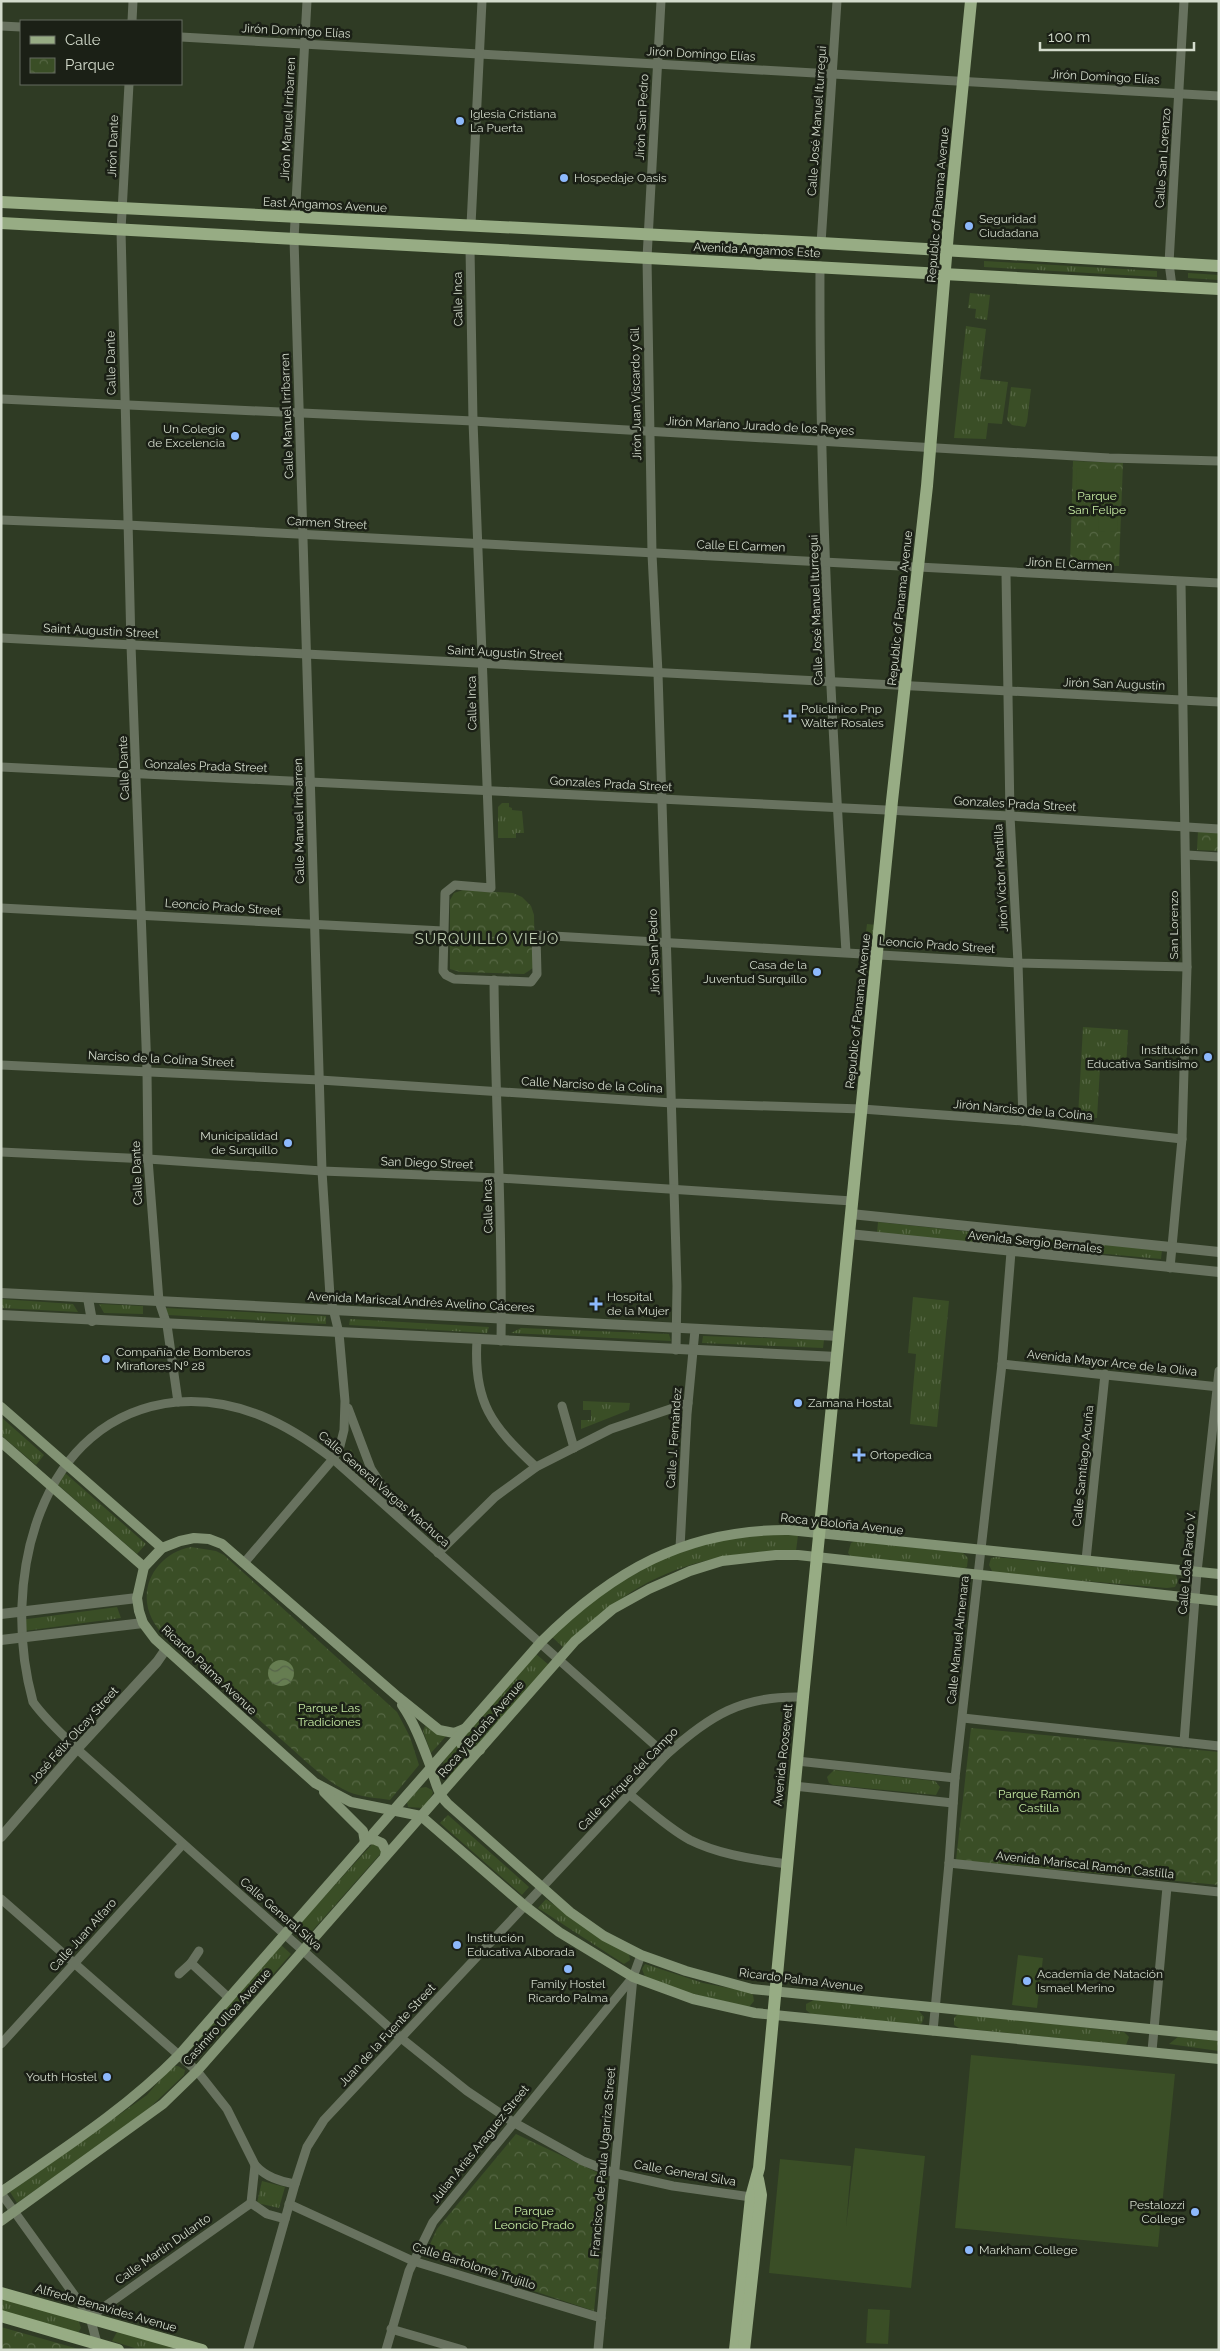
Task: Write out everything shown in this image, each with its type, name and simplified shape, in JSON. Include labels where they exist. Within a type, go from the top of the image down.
[{"type":"main road","name":"Republic of Panama Avenue","points":[[839,1336],[918,567],[971,1]]},
{"type":"main road","name":"East Angamos Avenue","points":[[1,202],[648,234]]},
{"type":"main road","points":[[1,224],[294,239]]},
{"type":"main road","name":"Avenida Angamos Este","points":[[648,234],[1219,266]]},
{"type":"main road","name":"Avenida Angamos Este","points":[[294,239],[1219,289]]},
{"type":"main road","name":"Avenida Roosevelt","points":[[758,2176],[786,1864],[839,1336]]},
{"type":"main road","points":[[1,1407],[48,1473],[144,1567],[162,1548],[180,1541],[209,1539],[222,1544],[398,1697],[439,1730],[454,1733],[463,1731]]},
{"type":"main road","points":[[1,1442],[162,1548]]},
{"type":"main road","name":"Roca y Boloña Avenue","points":[[431,1768],[541,1642],[574,1610],[623,1574],[648,1560],[717,1537],[747,1532],[789,1530],[1219,1574]]},
{"type":"main road","name":"Roca y Boloña Avenue","points":[[440,1795],[575,1641],[613,1609],[649,1589],[690,1571],[722,1561],[776,1555],[817,1556],[1219,1601]]},
{"type":"main road","name":"Ricardo Palma Avenue","points":[[144,1567],[137,1598],[143,1623],[166,1649],[315,1783],[351,1802],[421,1816]]},
{"type":"main road","name":"Ricardo Palma Avenue","points":[[398,1697],[412,1720],[440,1795],[570,1912],[604,1936],[641,1955],[719,1982],[776,1992],[1219,2036]]},
{"type":"main road","points":[[463,1731],[459,1740],[464,1749],[474,1752],[480,1750]]},
{"type":"main road","name":"Casimiro Ulloa Avenue","points":[[1,2193],[87,2133],[149,2086],[179,2055],[431,1768]]},
{"type":"main road","points":[[315,1783],[363,1831],[367,1842],[374,1839],[382,1843],[386,1856]]},
{"type":"main road","name":"Casimiro Ulloa Avenue","points":[[1,2221],[163,2104],[197,2071],[440,1795]]},
{"type":"main road","points":[[421,1816],[525,1906],[559,1932],[633,1977],[693,1999],[773,2016],[1152,2051],[1219,2059]]},
{"type":"main road","points":[[735,2350],[751,2197],[758,2176]]},
{"type":"main road","points":[[744,2350],[761,2195],[758,2176]]},
{"type":"main road","name":"Alfredo Benavides Avenue","points":[[1,2294],[90,2317],[202,2350]]},
{"type":"main road","points":[[1,2316],[98,2347],[118,2350]]},
{"type":"street","points":[[132,20],[133,1]]},
{"type":"street","name":"Jirón Manuel Irribarren","points":[[294,239],[307,1]]},
{"type":"street","points":[[471,226],[482,1]]},
{"type":"street","name":"Jirón San Pedro","points":[[648,234],[661,1]]},
{"type":"street","name":"Calle José Manuel Iturregui","points":[[820,243],[837,1]]},
{"type":"street","name":"Calle San Lorenzo","points":[[1172,286],[1169,263],[1184,1]]},
{"type":"street","points":[[1,26],[20,27]]},
{"type":"street","name":"Jirón Domingo Elías","points":[[182,37],[1219,96]]},
{"type":"street","name":"Jirón Dante","points":[[122,208],[129,85]]},
{"type":"street","name":"Calle Dante","points":[[122,208],[124,406],[147,1071],[148,1159],[159,1302],[167,1325],[178,1402]]},
{"type":"street","name":"Jirón Juan Viscardo y Gil","points":[[648,234],[652,554]]},
{"type":"street","name":"Calle Manuel Irribarren","points":[[244,1563],[333,1459],[340,1446],[344,1430],[345,1401],[339,1334],[330,1296],[322,1171],[314,925],[312,782],[294,239]]},
{"type":"street","name":"Calle Inca","points":[[470,248],[473,421],[491,888],[455,886],[448,890],[444,897],[443,971],[446,975],[454,978],[531,982],[537,974],[536,935]]},
{"type":"street","name":"Calle José Manuel Iturregui","points":[[820,266],[827,562],[837,808],[846,952]]},
{"type":"street","name":"Jirón Mariano Jurado de los Reyes","points":[[1,399],[473,421],[649,433],[1109,458],[1219,461]]},
{"type":"street","name":"Carmen Street","points":[[1,520],[304,534],[652,554]]},
{"type":"street","name":"Jirón San Pedro","points":[[652,554],[658,673],[672,1103],[676,1350]]},
{"type":"street","name":"Calle El Carmen","points":[[652,554],[918,567]]},
{"type":"street","name":"Jirón El Carmen","points":[[918,567],[1006,574],[1219,583]]},
{"type":"street","name":"Jirón Víctor Mantilla","points":[[1006,574],[1010,816],[1018,963],[1023,1122]]},
{"type":"street","name":"San Lorenzo","points":[[1170,1268],[1182,1139],[1187,967],[1187,856],[1182,699],[1181,582]]},
{"type":"street","name":"Saint Augustin Street","points":[[1,638],[308,656],[832,680],[1008,692]]},
{"type":"street","name":"Jirón San Augustín","points":[[1008,692],[1219,702]]},
{"type":"street","name":"Gonzales Prada Street","points":[[1,767],[1010,816],[1219,828]]},
{"type":"street","points":[[1187,856],[1219,857]]},
{"type":"street","name":"Leoncio Prado Street","points":[[1,908],[443,931]]},
{"type":"street","name":"Leoncio Prado Street","points":[[536,935],[1018,963],[1187,967]]},
{"type":"street","name":"Calle Inca","points":[[494,980],[495,1092],[500,1178],[501,1341]]},
{"type":"street","name":"Narciso de la Colina Street","points":[[1,1065],[320,1080]]},
{"type":"street","name":"Calle Narciso de la Colina","points":[[320,1080],[672,1103],[862,1110]]},
{"type":"street","name":"Jirón Narciso de la Colina","points":[[862,1110],[1023,1122],[1182,1139]]},
{"type":"street","name":"San Diego Street","points":[[1,1152],[674,1189],[852,1207]]},
{"type":"street","name":"Avenida Sergio Bernales","points":[[852,1207],[1172,1248],[1219,1252]]},
{"type":"street","name":"Avenida Sergio Bernales","points":[[849,1234],[1219,1272]]},
{"type":"street","name":"Calle Manuel Almenara","points":[[932,2030],[949,1863],[955,1778],[1002,1364],[1011,1252]]},
{"type":"street","name":"Avenida Mariscal Andrés Avelino Cáceres","points":[[1,1292],[159,1302],[333,1308],[676,1329],[839,1336]]},
{"type":"street","points":[[88,1298],[92,1320]]},
{"type":"street","points":[[1,1315],[339,1334],[837,1357]]},
{"type":"street","name":"Calle J. Fernández","points":[[680,1548],[687,1414],[695,1330]]},
{"type":"street","points":[[476,1340],[477,1385],[486,1410],[509,1442],[536,1467]]},
{"type":"street","name":"Avenida Mayor Arce de la Oliva","points":[[1002,1364],[1218,1387]]},
{"type":"street","name":"Calle Lola Pardo V.","points":[[1184,1742],[1198,1572],[1219,1371]]},
{"type":"street","name":"Calle Samtiago Acuña","points":[[1086,1560],[1105,1374]]},
{"type":"street","name":"Calle Manuel Irribarren","points":[[345,1401],[371,1470],[406,1523]]},
{"type":"street","name":"Calle General Vargas Machuca","points":[[48,1473],[76,1444],[121,1418],[153,1407],[178,1402],[212,1404],[256,1412],[302,1435],[333,1459],[666,1755]]},
{"type":"street","points":[[438,1553],[495,1497],[536,1467],[611,1429],[688,1403]]},
{"type":"street","points":[[562,1406],[574,1448]]},
{"type":"street","points":[[672,1407],[687,1414]]},
{"type":"street","points":[[4,1624],[137,1598]]},
{"type":"street","points":[[4,1624],[143,1623]]},
{"type":"street","points":[[4,1624],[11,1652]]},
{"type":"street","name":"José Félix Olcay Street","points":[[1,1837],[77,1749],[157,1662],[166,1649]]},
{"type":"street","name":"Calle General Silva","points":[[14,1664],[39,1711],[77,1749],[401,2038],[468,2091],[513,2122],[583,2161],[614,2173],[674,2186],[751,2197]]},
{"type":"street","name":"Calle Enrique del Campo","points":[[542,1888],[666,1755],[694,1729],[720,1712],[740,1704],[782,1696],[803,1697]]},
{"type":"street","points":[[963,1718],[1219,1746]]},
{"type":"street","points":[[796,1761],[955,1778]]},
{"type":"street","points":[[794,1786],[953,1802]]},
{"type":"street","points":[[629,1794],[666,1824],[690,1840],[717,1851],[745,1858],[786,1864]]},
{"type":"street","name":"Calle Juan Alfaro","points":[[1,2044],[183,1844]]},
{"type":"street","name":"Avenida Mariscal Ramón Castilla","points":[[949,1863],[1219,1892]]},
{"type":"street","points":[[1152,2051],[1167,1887]]},
{"type":"street","name":"Juan de la Fuente Street","points":[[248,2350],[294,2184],[314,2133],[542,1888]]},
{"type":"street","points":[[1,1899],[197,2071],[227,2109],[255,2165],[268,2176],[294,2184]]},
{"type":"street","points":[[179,1974],[199,1951]]},
{"type":"street","points":[[633,1977],[641,1955]]},
{"type":"street","points":[[191,1962],[229,1998]]},
{"type":"street","name":"Julian Arias Araguez Street","points":[[386,2350],[413,2261],[432,2222],[633,1977]]},
{"type":"street","name":"Francisco de Paula Ugarriza Street","points":[[598,2350],[633,1977]]},
{"type":"street","points":[[255,2165],[251,2202],[267,2214],[285,2219]]},
{"type":"street","points":[[1,2193],[90,2317],[98,2347]]},
{"type":"street","name":"Calle Martín Dulanto","points":[[90,2317],[251,2202]]},
{"type":"street","name":"Calle Bartolomé Trujillo","points":[[289,2204],[413,2261],[601,2318]]},
{"type":"street","points":[[392,2329],[463,2350]]},
{"type":"green space","points":[[984,261],[1157,271],[1157,277],[984,267]]},
{"type":"green space","points":[[1188,273],[1219,275],[1219,280],[1188,278]]},
{"type":"green space","points":[[970,293],[990,295],[987,320],[975,318],[976,309],[968,308]]},
{"type":"green space","points":[[966,326],[986,329],[980,379],[1008,382],[1002,424],[988,423],[986,439],[954,438]]},
{"type":"green space","points":[[1011,387],[1031,389],[1025,427],[1012,425],[1007,420]]},
{"type":"green space","name":"Parque San Felipe","points":[[1073,461],[1123,463],[1119,566],[1070,565]]},
{"type":"green space","points":[[1077,468],[1121,470],[1120,495],[1076,494]]},
{"type":"green space","points":[[1099,500],[1119,500],[1117,532],[1098,531]]},
{"type":"green space","points":[[502,803],[509,803],[509,807],[512,810],[522,811],[524,833],[516,833],[516,838],[498,838],[498,807]]},
{"type":"green space","points":[[1198,830],[1219,830],[1219,851],[1197,850]]},
{"type":"green space","points":[[463,890],[513,893],[522,897],[531,906],[534,915],[535,962],[533,968],[524,974],[460,972],[450,969],[450,900],[454,893]]},
{"type":"green space","points":[[867,924],[877,925],[873,935],[865,940]]},
{"type":"green space","points":[[1083,1027],[1128,1030],[1126,1069],[1100,1068],[1097,1118],[1078,1117]]},
{"type":"green space","points":[[878,1222],[1001,1235],[999,1245],[877,1233]]},
{"type":"green space","points":[[1020,1236],[1162,1250],[1161,1259],[1020,1246]]},
{"type":"green space","points":[[913,1297],[949,1301],[937,1427],[910,1424],[916,1354],[908,1353]]},
{"type":"green space","points":[[1,1299],[73,1304],[78,1312],[1,1308]]},
{"type":"green space","points":[[99,1304],[143,1306],[143,1314],[104,1313]]},
{"type":"green space","points":[[165,1308],[326,1316],[326,1324],[168,1315]]},
{"type":"green space","points":[[350,1319],[489,1327],[487,1333],[349,1325]]},
{"type":"green space","points":[[521,1328],[669,1334],[671,1341],[511,1333]]},
{"type":"green space","points":[[703,1336],[824,1340],[823,1348],[702,1343]]},
{"type":"green space","points":[[583,1401],[630,1403],[629,1410],[581,1429],[581,1420],[591,1420],[591,1410],[583,1410]]},
{"type":"green space","points":[[1,1417],[44,1455],[36,1465],[1,1435]]},
{"type":"green space","points":[[351,1449],[369,1486],[342,1460]]},
{"type":"green space","points":[[65,1473],[146,1544],[137,1554],[56,1483]]},
{"type":"green space","points":[[772,1534],[798,1535],[796,1551],[748,1553],[701,1562],[678,1569],[656,1578],[616,1603],[564,1648],[552,1637],[598,1595],[663,1558],[715,1541]]},
{"type":"green space","points":[[855,1541],[963,1553],[968,1558],[967,1567],[960,1570],[853,1559],[848,1553],[851,1543]]},
{"type":"green space","name":"Parque Las Tradiciones","points":[[191,1547],[216,1551],[224,1555],[397,1712],[410,1737],[419,1765],[390,1800],[354,1794],[326,1778],[176,1647],[156,1626],[148,1607],[147,1595],[153,1573],[169,1556]]},
{"type":"green space","points":[[991,1558],[1171,1574],[1176,1575],[1178,1581],[1175,1587],[1167,1588],[993,1573],[989,1565]]},
{"type":"green space","points":[[117,1607],[121,1618],[24,1631],[20,1620]]},
{"type":"green space","points":[[536,1654],[549,1665],[476,1748],[466,1746],[463,1737]]},
{"type":"green space","points":[[425,1726],[446,1736],[431,1753],[423,1731]]},
{"type":"green space","name":"Parque Ramón Castilla","points":[[971,1728],[1219,1752],[1219,1885],[956,1860]]},
{"type":"green space","points":[[457,1744],[469,1755],[450,1778],[443,1762]]},
{"type":"green space","points":[[834,1770],[935,1781],[940,1787],[936,1795],[833,1785],[829,1783],[827,1777]]},
{"type":"green space","points":[[426,1787],[432,1790],[433,1793],[424,1808],[408,1807],[407,1802],[420,1788]]},
{"type":"green space","points":[[448,1815],[529,1887],[522,1895],[440,1823]]},
{"type":"green space","points":[[375,1841],[382,1852],[305,1939],[294,1930]]},
{"type":"green space","points":[[546,1899],[585,1927],[629,1953],[630,1960],[624,1964],[538,1908]]},
{"type":"green space","points":[[281,1945],[291,1954],[200,2057],[190,2047]]},
{"type":"green space","name":"Academia de Natación Ismael Merino","points":[[1018,1955],[1043,1958],[1037,2008],[1012,2005]]},
{"type":"green space","points":[[645,1964],[703,1983],[750,1992],[753,1995],[754,2001],[749,2007],[685,1992],[645,1977],[642,1969]]},
{"type":"green space","points":[[814,2000],[919,2011],[924,2017],[922,2023],[918,2025],[811,2014],[806,2010],[806,2004]]},
{"type":"green space","points":[[959,2013],[1124,2032],[1129,2037],[1126,2045],[959,2028],[954,2025],[954,2018]]},
{"type":"green space","points":[[1178,2037],[1219,2041],[1219,2051],[1169,2044]]},
{"type":"green space","points":[[971,2055],[1175,2074],[1158,2247],[955,2228]]},
{"type":"green space","points":[[172,2066],[178,2066],[185,2070],[184,2075],[141,2116],[17,2203],[10,2192],[147,2095]]},
{"type":"green space","name":"Parque Leoncio Prado","points":[[516,2134],[607,2177],[594,2311],[425,2255],[437,2229]]},
{"type":"green space","points":[[855,2148],[925,2156],[911,2288],[769,2273],[780,2159],[851,2166],[846,2227]]},
{"type":"green space","points":[[262,2181],[285,2187],[279,2208],[257,2203]]},
{"type":"green space","points":[[1,2298],[78,2319],[81,2328],[78,2333],[1,2311]]},
{"type":"green space","points":[[868,2309],[890,2310],[888,2344],[866,2343]]},
{"type":"green space","points":[[1,2327],[82,2350],[1,2350]]},
{"type":"green space","points":[[118,2330],[187,2350],[141,2350],[112,2341]]},
{"type":"water","points":[[281,1660],[290,1664],[294,1673],[290,1682],[281,1686],[272,1682],[268,1673],[272,1664]]},
{"type":"place","name":"Iglesia Cristiana La Puerta","points":[[460,121]]},
{"type":"place","name":"Hospedaje Oasis","points":[[564,178]]},
{"type":"place","name":"Seguridad Ciudadana","points":[[969,226]]},
{"type":"place","name":"Un Colegio de Excelencia","points":[[235,436]]},
{"type":"place","name":"Policlinico Pnp Walter Rosales","points":[[790,716]]},
{"type":"place","name":"Casa de la Juventud Surquillo","points":[[817,972]]},
{"type":"place","name":"Institución Educativa Santisimo","points":[[1208,1057]]},
{"type":"place","name":"Municipalidad de Surquillo","points":[[288,1143]]},
{"type":"place","name":"Hospital de la Mujer","points":[[596,1304]]},
{"type":"place","name":"Compañía de Bomberos Miraflores Nº 28","points":[[106,1359]]},
{"type":"place","name":"Zamana Hostal","points":[[798,1403]]},
{"type":"place","name":"Ortopedica","points":[[859,1455]]},
{"type":"place","name":"Institución Educativa Alborada","points":[[457,1945]]},
{"type":"place","name":"Family Hostel Ricardo Palma","points":[[568,1969]]},
{"type":"place","name":"Academia de Natación Ismael Merino","points":[[1027,1981]]},
{"type":"place","name":"Youth Hostel","points":[[107,2077]]},
{"type":"place","name":"Pestalozzi College","points":[[1195,2212]]},
{"type":"place","name":"Markham College","points":[[969,2250]]},
{"type":"district","name":"SURQUILLO VIEJO","points":[[487,939]]}]
